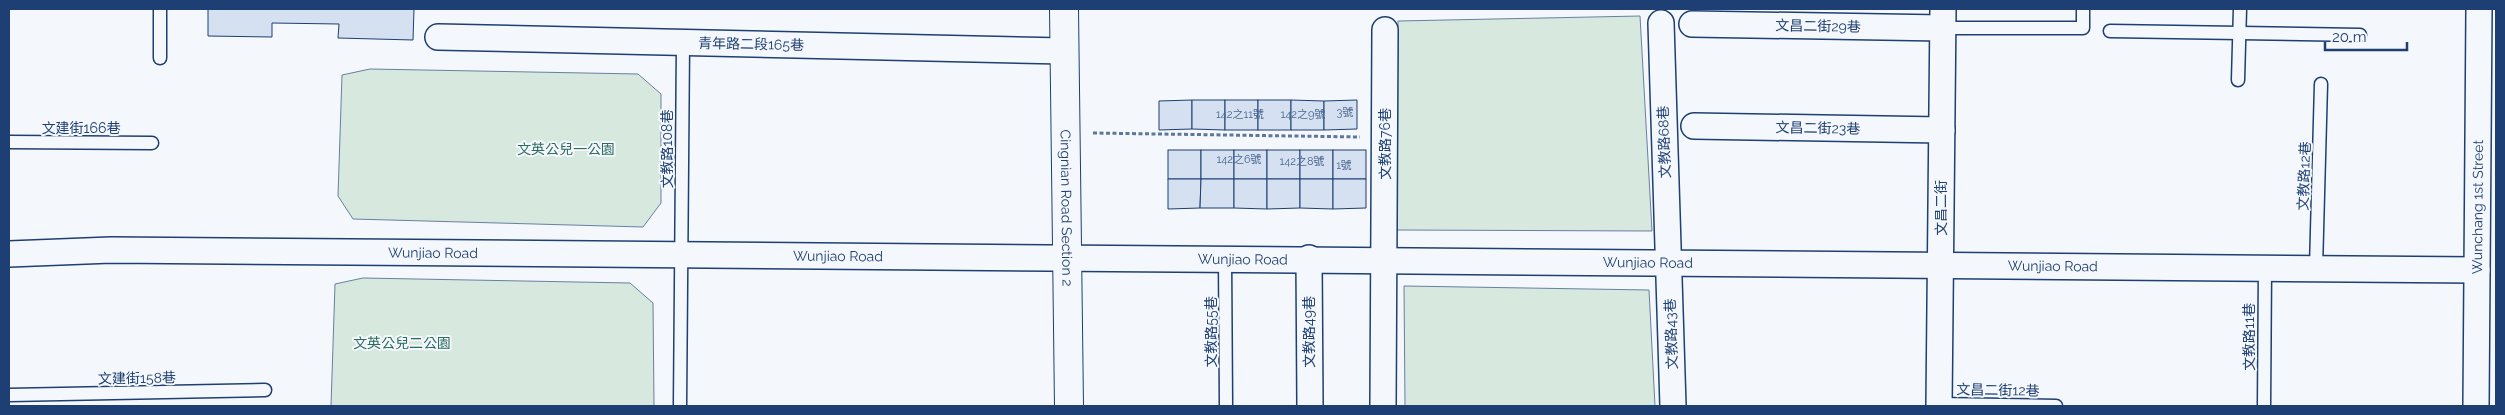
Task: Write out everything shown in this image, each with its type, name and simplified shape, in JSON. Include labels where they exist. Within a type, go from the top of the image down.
[{"type":"street","name":"Cingnian Road Section 2","points":[[1064,9],[1069,406]]},
{"type":"street","name":"Wunchang 1st Street","points":[[2476,406],[2477,270],[2487,162],[2479,9]]},
{"type":"street","name":"文昌二街29巷","points":[[1692,24],[1943,18]]},
{"type":"street","name":"文昌二街","points":[[1939,405],[1943,18]]},
{"type":"street","name":"文教路68巷","points":[[1660,23],[1668,261]]},
{"type":"street","name":"文教路76巷","points":[[1383,406],[1385,30]]},
{"type":"street","name":"青年路二段165巷","points":[[438,37],[1064,51]]},
{"type":"street","name":"文昌二街23巷","points":[[1694,126],[1942,130]]},
{"type":"street","name":"Wunjiao Road","points":[[9,254],[111,250],[1067,259],[1309,258],[1668,261],[2477,270]]},
{"type":"street","name":"文教路49巷","points":[[1309,258],[1310,406]]},
{"type":"street","name":"文教路43巷","points":[[1668,261],[1673,406]]},
{"type":"lane","points":[[160,9],[160,58]]},
{"type":"lane","points":[[1943,18],[2083,28],[2083,9]]},
{"type":"lane","points":[[2238,80],[2240,9]]},
{"type":"lane","points":[[2110,31],[2360,35]]},
{"type":"lane","name":"文教路108巷","points":[[680,406],[683,43]]},
{"type":"lane","name":"文教路12巷","points":[[2316,268],[2322,84]]},
{"type":"lane","name":"文建街166巷","points":[[9,142],[152,143]]},
{"type":"lane","name":"文教路55巷","points":[[1225,258],[1226,406]]},
{"type":"lane","name":"文教路11巷","points":[[2264,406],[2265,268]]},
{"type":"lane","name":"文建街158巷","points":[[9,396],[265,390]]},
{"type":"lane","name":"文昌二街12巷","points":[[1939,405],[2056,406]]},
{"type":"path","points":[[1065,132],[1385,137]]},
{"type":"green space","points":[[1640,16],[1652,231],[1396,230],[1398,21]]},
{"type":"green space","name":"文英公兒一公園","points":[[370,69],[638,74],[661,94],[661,203],[643,227],[353,219],[338,196],[342,75]]},
{"type":"green space","name":"文英公兒二公園","points":[[363,278],[630,283],[653,303],[654,406],[331,406],[335,284]]},
{"type":"green space","points":[[1404,286],[1649,290],[1655,406],[1405,406]]},
{"type":"building","points":[[208,9],[414,9],[413,40],[338,38],[339,24],[272,23],[272,37],[208,36]]},
{"type":"building","points":[[1192,100],[1192,129],[1159,130],[1159,101]]},
{"type":"building","points":[[1192,100],[1225,100],[1225,130],[1192,129]]},
{"type":"building","points":[[1225,100],[1258,100],[1258,130],[1225,130]]},
{"type":"building","points":[[1258,100],[1291,100],[1291,130],[1258,130]]},
{"type":"building","points":[[1291,100],[1324,101],[1324,130],[1291,130]]},
{"type":"building","points":[[1357,100],[1357,129],[1324,130],[1324,101]]},
{"type":"building","points":[[1168,150],[1201,150],[1201,179],[1168,179]]},
{"type":"building","points":[[1201,150],[1234,150],[1234,179],[1201,179]]},
{"type":"building","points":[[1234,150],[1267,150],[1267,179],[1234,179]]},
{"type":"building","points":[[1267,150],[1300,150],[1300,179],[1267,179]]},
{"type":"building","points":[[1300,150],[1333,150],[1333,179],[1300,179]]},
{"type":"building","points":[[1333,150],[1366,150],[1366,179],[1333,179]]},
{"type":"building","points":[[1168,179],[1201,179],[1200,208],[1168,209]]},
{"type":"building","points":[[1201,179],[1234,179],[1234,208],[1200,208]]},
{"type":"building","points":[[1234,179],[1267,179],[1267,209],[1234,208]]},
{"type":"building","points":[[1267,179],[1300,179],[1300,208],[1267,209]]},
{"type":"building","points":[[1300,179],[1333,179],[1333,209],[1300,208]]},
{"type":"building","points":[[1333,179],[1366,179],[1366,208],[1333,209]]}]
